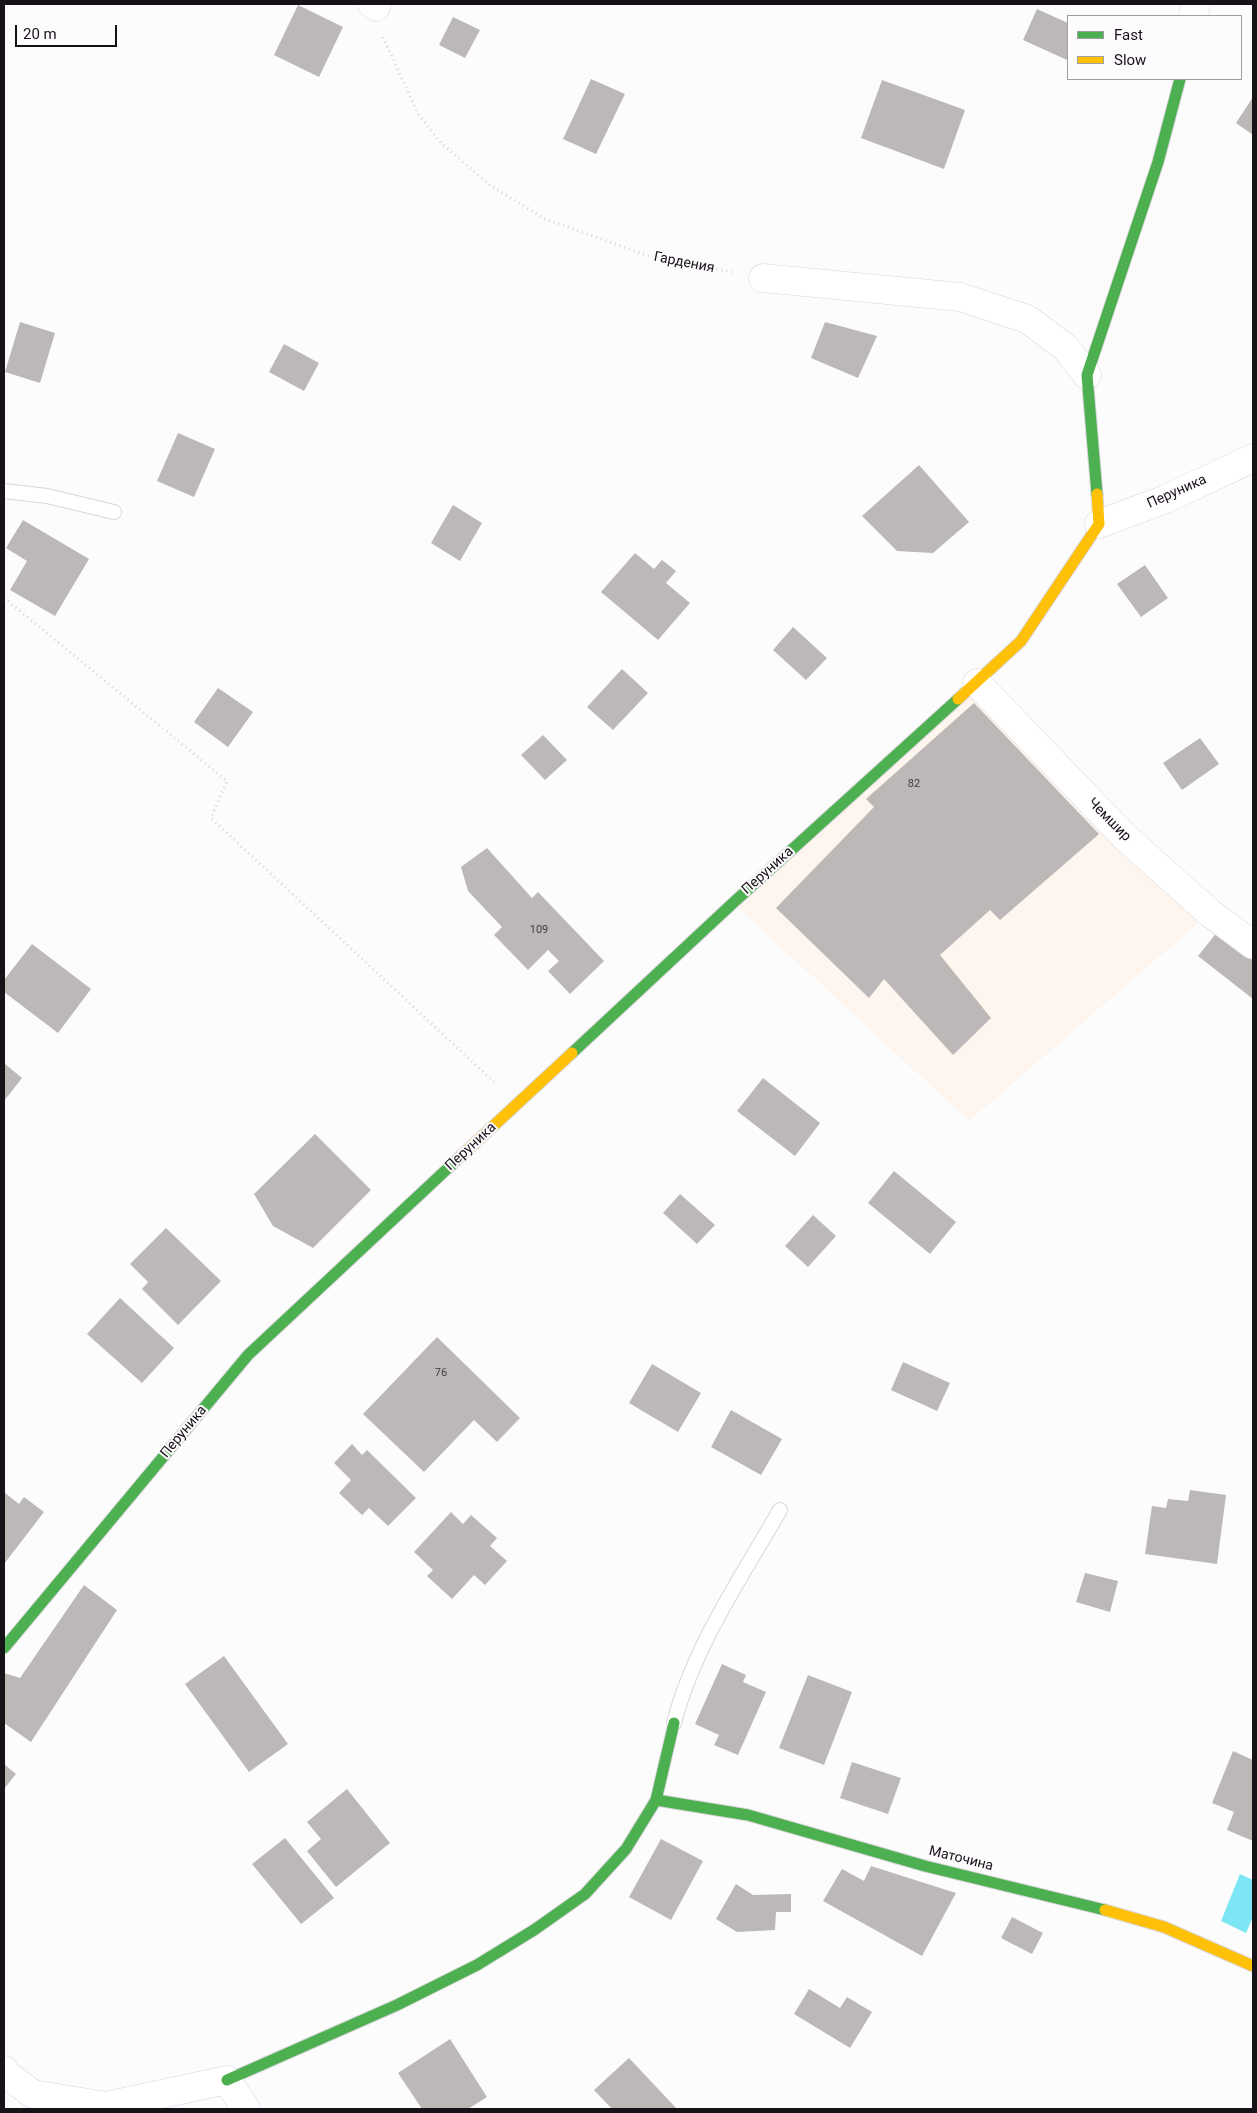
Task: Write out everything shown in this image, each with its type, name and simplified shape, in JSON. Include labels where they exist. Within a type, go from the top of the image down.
[{"type":"street","points":[[1099,524],[1087,375],[1158,162],[1180,80]]},
{"type":"street","points":[[762,278],[960,297],[1027,319],[1065,347],[1087,375]]},
{"type":"street","name":"Перуника","points":[[4,1648],[248,1355],[739,897],[977,683],[1021,641],[1099,524],[1166,499],[1253,458]]},
{"type":"street","name":"Чемшир","points":[[977,683],[1126,837],[1210,913],[1253,945]]},
{"type":"street","points":[[4,2074],[33,2094],[106,2106],[227,2080],[396,2005],[477,1965],[534,1930],[586,1894],[626,1849],[656,1800],[674,1723]]},
{"type":"street","name":"Маточина","points":[[656,1800],[748,1815],[925,1866],[1093,1907],[1164,1927],[1253,1966]]},
{"type":"street","points":[[227,2080],[246,2109]]},
{"type":"lane","points":[[4,491],[47,496],[114,512]]},
{"type":"lane","points":[[674,1723],[682,1692],[712,1627],[780,1510]]},
{"type":"path","name":"Гардения","points":[[375,5],[384,42],[418,114],[441,143],[490,186],[545,219],[649,256],[762,278]]},
{"type":"path","points":[[4,598],[227,781],[211,818],[517,1104]]},
{"type":"shaded area","points":[[977,683],[1210,913],[969,1121],[733,903]]},
{"type":"water","points":[[1240,1874],[1253,1880],[1253,1917],[1246,1933],[1221,1921]]},
{"type":"building","points":[[298,5],[343,27],[319,77],[274,55]]},
{"type":"building","points":[[1037,9],[1067,23],[1067,60],[1023,40]]},
{"type":"building","points":[[453,17],[480,30],[465,58],[439,45]]},
{"type":"building","points":[[591,79],[625,94],[596,154],[563,139]]},
{"type":"building","points":[[882,80],[965,110],[944,169],[861,138]]},
{"type":"building","points":[[1253,97],[1253,135],[1236,123]]},
{"type":"building","points":[[20,322],[55,333],[40,383],[5,372]]},
{"type":"building","points":[[825,322],[877,336],[858,378],[811,358]]},
{"type":"building","points":[[284,344],[319,363],[304,391],[269,372]]},
{"type":"building","points":[[178,433],[215,449],[194,497],[157,481]]},
{"type":"building","points":[[919,465],[969,522],[933,553],[897,551],[862,516]]},
{"type":"building","points":[[453,505],[482,523],[460,561],[431,543]]},
{"type":"building","points":[[23,520],[89,559],[55,616],[10,590],[27,561],[6,548]]},
{"type":"building","points":[[635,553],[654,569],[662,560],[676,571],[666,583],[690,603],[658,640],[601,592]]},
{"type":"building","points":[[1145,565],[1168,598],[1141,617],[1117,584]]},
{"type":"building","points":[[793,627],[827,658],[806,680],[773,650]]},
{"type":"building","points":[[622,669],[648,693],[613,730],[587,707]]},
{"type":"building","points":[[218,688],[253,712],[228,747],[194,722]]},
{"type":"building","points":[[974,703],[1099,834],[1000,920],[990,910],[940,955],[991,1018],[953,1055],[884,979],[869,998],[776,908],[874,807],[866,799]]},
{"type":"building","points":[[543,735],[567,760],[545,780],[521,755]]},
{"type":"building","points":[[1200,738],[1219,764],[1182,790],[1163,763]]},
{"type":"building","points":[[487,848],[532,898],[538,892],[604,961],[570,994],[548,971],[559,961],[548,950],[528,970],[494,935],[502,927],[468,891],[461,867]]},
{"type":"building","points":[[1218,931],[1253,958],[1253,999],[1198,956]]},
{"type":"building","points":[[32,944],[91,989],[58,1033],[4,992],[4,980]]},
{"type":"building","points":[[4,1063],[22,1078],[4,1101]]},
{"type":"building","points":[[763,1078],[820,1123],[795,1156],[737,1111]]},
{"type":"building","points":[[315,1134],[371,1190],[313,1248],[273,1226],[254,1194]]},
{"type":"building","points":[[894,1171],[956,1222],[930,1254],[868,1203]]},
{"type":"building","points":[[680,1194],[715,1225],[697,1244],[663,1213]]},
{"type":"building","points":[[813,1215],[836,1236],[808,1267],[785,1246]]},
{"type":"building","points":[[166,1228],[221,1281],[178,1325],[142,1289],[148,1282],[130,1264]]},
{"type":"building","points":[[120,1298],[174,1348],[142,1383],[87,1334]]},
{"type":"building","points":[[437,1337],[520,1418],[497,1442],[474,1420],[424,1472],[363,1414]]},
{"type":"building","points":[[903,1362],[950,1383],[937,1411],[891,1390]]},
{"type":"building","points":[[652,1364],[701,1393],[678,1432],[629,1403]]},
{"type":"building","points":[[731,1410],[782,1439],[761,1475],[711,1447]]},
{"type":"building","points":[[352,1444],[362,1455],[367,1450],[416,1498],[388,1526],[369,1508],[362,1515],[339,1493],[351,1480],[334,1463]]},
{"type":"building","points":[[1190,1490],[1226,1495],[1217,1564],[1145,1554],[1152,1506],[1166,1508],[1168,1499],[1188,1501]]},
{"type":"building","points":[[4,1492],[19,1504],[24,1497],[44,1512],[4,1564]]},
{"type":"building","points":[[451,1512],[463,1524],[471,1515],[497,1538],[490,1546],[507,1561],[485,1585],[474,1575],[452,1599],[427,1576],[433,1570],[414,1552]]},
{"type":"building","points":[[1085,1573],[1118,1581],[1110,1612],[1076,1602]]},
{"type":"building","points":[[84,1585],[117,1610],[31,1742],[4,1723],[4,1673],[20,1678]]},
{"type":"building","points":[[224,1656],[288,1744],[249,1772],[185,1684]]},
{"type":"building","points":[[722,1664],[746,1675],[743,1682],[766,1692],[738,1755],[714,1745],[719,1735],[695,1724]]},
{"type":"building","points":[[808,1675],[852,1692],[824,1765],[779,1748]]},
{"type":"building","points":[[1233,1751],[1253,1760],[1253,1841],[1227,1830],[1234,1812],[1212,1803]]},
{"type":"building","points":[[852,1762],[901,1778],[888,1814],[840,1798]]},
{"type":"building","points":[[4,1764],[16,1774],[4,1789]]},
{"type":"building","points":[[347,1789],[390,1843],[336,1887],[307,1851],[321,1839],[307,1822]]},
{"type":"building","points":[[285,1838],[334,1898],[301,1924],[252,1864]]},
{"type":"building","points":[[661,1839],[703,1861],[671,1920],[629,1897]]},
{"type":"building","points":[[871,1866],[956,1893],[922,1956],[823,1901],[842,1869],[864,1881]]},
{"type":"building","points":[[736,1884],[753,1895],[791,1894],[791,1912],[776,1912],[775,1930],[737,1932],[716,1919]]},
{"type":"building","points":[[1012,1917],[1043,1933],[1032,1954],[1001,1938]]},
{"type":"building","points":[[809,1989],[840,2008],[847,1997],[872,2012],[850,2048],[794,2014]]},
{"type":"building","points":[[450,2039],[487,2097],[468,2109],[422,2109],[398,2073]]},
{"type":"building","points":[[629,2058],[677,2109],[612,2109],[594,2090]]},
{"type":"traffic: fast","points":[[1097,494],[1087,375],[1158,162],[1180,80]]},
{"type":"traffic: fast","points":[[572,1053],[733,903],[958,699]]},
{"type":"traffic: fast","points":[[4,1648],[248,1355],[461,1156]]},
{"type":"traffic: fast","points":[[227,2080],[397,2005],[477,1965],[534,1930],[585,1894],[626,1849],[656,1800],[674,1723]]},
{"type":"traffic: fast","points":[[656,1800],[748,1815],[925,1866],[1105,1910]]},
{"type":"traffic: slow","points":[[958,699],[1021,641],[1099,524],[1097,494]]},
{"type":"traffic: slow","points":[[461,1156],[572,1053]]},
{"type":"traffic: slow","points":[[1105,1910],[1164,1927],[1253,1966]]}]
